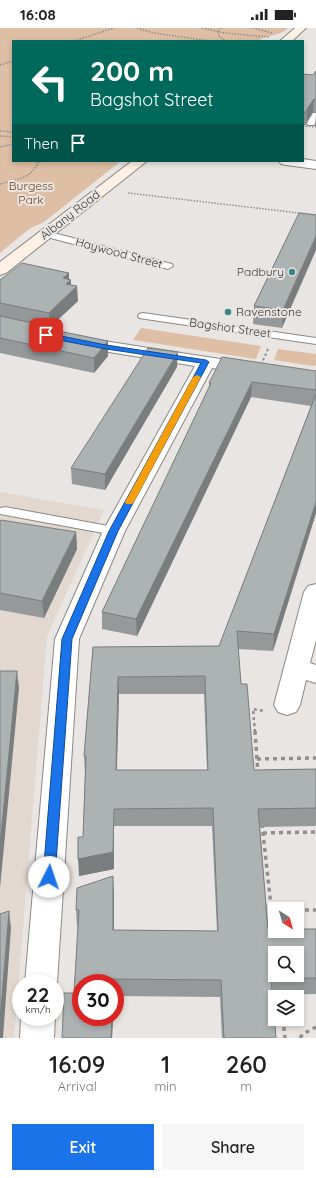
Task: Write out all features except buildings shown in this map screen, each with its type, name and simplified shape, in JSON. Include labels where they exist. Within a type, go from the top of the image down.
[{"type":"main road","points":[[280,38],[301,28]]},
{"type":"main road","name":"Albany Road","points":[[0,270],[139,162]]},
{"type":"street","points":[[294,162],[316,165]]},
{"type":"street","points":[[62,339],[239,366]]},
{"type":"street","points":[[42,974],[67,639],[114,531],[206,362]]},
{"type":"street","points":[[286,705],[306,671],[316,592]]},
{"type":"street","points":[[37,1038],[38,1026]]},
{"type":"lane","points":[[310,125],[316,115]]},
{"type":"lane","name":"Haywood Street","points":[[46,234],[168,266]]},
{"type":"lane","name":"Bagshot Street","points":[[143,316],[316,341]]},
{"type":"lane","points":[[5,512],[114,531]]},
{"type":"path","points":[[77,40],[114,28]]},
{"type":"path","points":[[137,28],[154,33],[203,40]]},
{"type":"path","points":[[202,28],[280,38]]},
{"type":"path","points":[[218,31],[221,28]]},
{"type":"path","points":[[253,28],[280,38]]},
{"type":"path","points":[[218,31],[218,35],[224,40]]},
{"type":"path","points":[[0,65],[12,61]]},
{"type":"path","points":[[0,131],[12,132]]},
{"type":"path","points":[[0,136],[12,137]]},
{"type":"path","points":[[0,147],[12,144]]},
{"type":"path","points":[[0,184],[30,175],[36,170],[39,162]]},
{"type":"path","points":[[127,193],[316,215]]},
{"type":"path","points":[[258,780],[253,709],[260,710]]},
{"type":"path","points":[[257,759],[316,758]]},
{"type":"path","points":[[262,822],[272,902]]},
{"type":"path","points":[[263,834],[316,832]]},
{"type":"path","points":[[304,910],[316,910]]},
{"type":"path","points":[[284,1026],[285,1038]]},
{"type":"path","points":[[300,1038],[303,1034],[316,1027]]},
{"type":"shaded area","points":[[0,492],[104,510],[47,636],[19,974],[12,974],[12,1026],[15,1026],[14,1038],[0,1038]]},
{"type":"green space","name":"Burgess Park","points":[[0,28],[288,28],[281,33],[265,37],[260,40],[12,40],[12,162],[120,162],[44,222],[29,229],[0,253]]},
{"type":"green space","points":[[141,328],[261,346],[256,359],[133,340]]},
{"type":"green space","points":[[278,349],[316,354],[316,365],[313,366],[274,360]]},
{"type":"slow traffic","points":[[129,502],[197,377]]},
{"type":"place","name":"Padbury","points":[[292,272]]},
{"type":"place","name":"Ravenstone","points":[[228,312]]},
{"type":"route","points":[[46,335],[69,341],[206,362],[114,531],[67,639],[49,877]]}]
